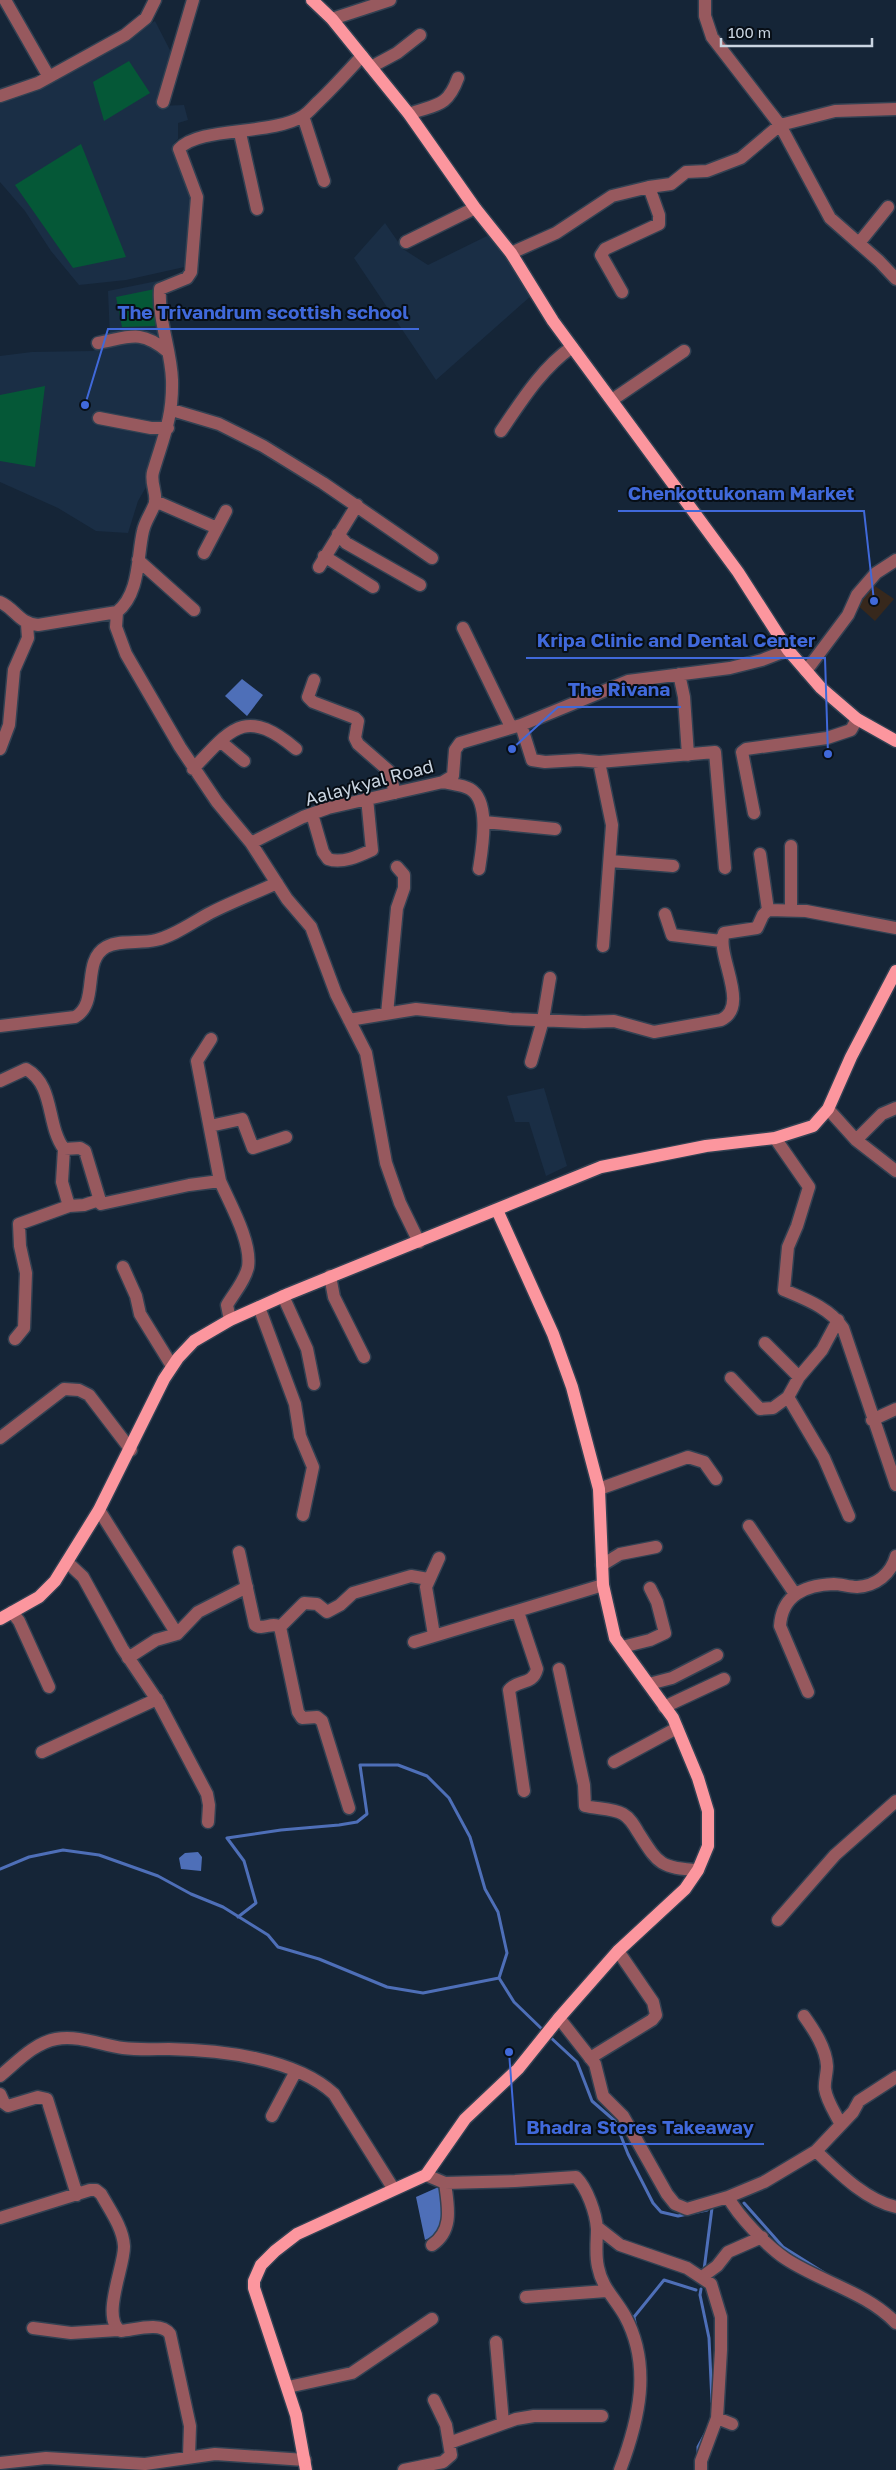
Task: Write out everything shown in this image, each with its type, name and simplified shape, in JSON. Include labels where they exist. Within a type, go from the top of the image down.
[{"type":"main road","points":[[312,0],[332,19],[409,114],[475,208],[511,253],[553,321],[738,572],[788,650],[806,672],[856,720],[896,741]]},
{"type":"main road","points":[[0,1619],[39,1597],[55,1581],[100,1510],[131,1450],[164,1379],[172,1366],[194,1342],[230,1320],[283,1296],[601,1167],[706,1146],[775,1138],[813,1126],[828,1109],[851,1057],[896,971]]},
{"type":"main road","points":[[305,2465],[288,2387],[254,2288],[256,2272],[275,2251],[297,2234],[319,2226],[393,2188],[426,2175],[434,2160],[465,2119],[518,2069],[551,2030],[558,2018],[618,1951],[685,1889],[698,1870],[708,1846],[708,1811],[698,1778],[677,1728],[664,1706],[616,1638],[603,1586],[599,1489],[564,1362],[497,1210]]},
{"type":"street","points":[[5,0],[49,77]]},
{"type":"street","points":[[0,96],[49,77],[125,35],[146,18],[155,0]]},
{"type":"street","points":[[163,102],[193,0]]},
{"type":"street","points":[[332,19],[390,0]]},
{"type":"street","points":[[705,0],[704,16],[712,37],[780,125],[830,218],[896,278]]},
{"type":"street","points":[[371,67],[397,53],[420,35]]},
{"type":"street","points":[[27,624],[53,624],[117,612],[125,605],[133,587],[143,529],[155,501],[152,475],[172,410],[172,378],[161,326],[160,290],[187,278],[191,272],[197,197],[179,149],[184,143],[202,136],[240,133],[277,126],[303,116],[335,88],[362,56]]},
{"type":"street","points":[[409,114],[444,102],[451,96],[458,78]]},
{"type":"street","points":[[511,253],[556,233],[612,196],[671,184],[686,172],[707,171],[741,158],[780,125],[835,111],[896,108]]},
{"type":"street","points":[[303,116],[324,181]]},
{"type":"street","points":[[240,133],[257,209]]},
{"type":"street","points":[[622,292],[601,255],[605,250],[659,224],[659,215],[649,187]]},
{"type":"street","points":[[859,244],[888,207]]},
{"type":"street","points":[[406,242],[475,208]]},
{"type":"street","points":[[98,343],[142,336],[152,339],[167,350]]},
{"type":"street","points":[[501,430],[537,379],[560,355],[572,347]]},
{"type":"street","points":[[612,400],[684,350]]},
{"type":"street","points":[[172,410],[219,424],[249,438],[357,505],[432,558]]},
{"type":"street","points":[[99,418],[151,428],[168,428]]},
{"type":"street","points":[[155,501],[217,528]]},
{"type":"street","points":[[357,505],[321,561],[373,587]]},
{"type":"street","points":[[204,553],[226,511]]},
{"type":"street","points":[[338,534],[346,543],[420,584]]},
{"type":"street","points":[[138,560],[194,610]]},
{"type":"street","points":[[806,672],[848,615],[858,595],[876,573],[896,560]]},
{"type":"street","points":[[0,602],[8,606],[27,624],[28,638],[14,670],[9,725],[0,748]]},
{"type":"street","points":[[117,612],[116,627],[126,654],[193,769],[251,844],[287,899],[311,926],[336,994],[366,1053],[386,1163],[400,1203],[419,1242]]},
{"type":"street","points":[[463,628],[516,726],[532,760],[546,762],[579,760],[599,762],[715,752],[725,868]]},
{"type":"street","name":"Aalaykyal Road","points":[[251,844],[312,814],[367,798],[451,781],[456,750],[460,743],[516,726],[628,681],[730,668],[762,660],[788,650]]},
{"type":"street","points":[[679,674],[684,697],[688,755]]},
{"type":"street","points":[[314,680],[308,697],[313,702],[355,718],[358,721],[356,738],[358,744],[389,771],[395,793]]},
{"type":"street","points":[[754,813],[742,752],[746,749],[827,738],[851,730],[856,720]]},
{"type":"street","points":[[193,769],[233,729],[252,726],[272,731],[296,749]]},
{"type":"street","points":[[220,741],[244,761]]},
{"type":"street","points":[[599,762],[612,825],[603,946]]},
{"type":"street","points":[[451,781],[470,788],[479,799],[484,822],[479,869]]},
{"type":"street","points":[[312,814],[323,852],[328,859],[338,861],[360,856],[372,850],[367,798]]},
{"type":"street","points":[[484,822],[555,829]]},
{"type":"street","points":[[790,909],[791,846]]},
{"type":"street","points":[[349,1020],[416,1009],[543,1020],[614,1021],[654,1032],[722,1020],[732,1012],[733,999],[726,957],[720,941],[724,933],[757,928],[768,910],[760,854]]},
{"type":"street","points":[[610,861],[673,866]]},
{"type":"street","points":[[388,1014],[397,908],[404,888],[404,875],[397,867]]},
{"type":"street","points":[[0,1026],[75,1017],[82,1013],[87,1006],[95,962],[99,953],[106,947],[122,943],[156,940],[277,884]]},
{"type":"street","points":[[768,910],[790,909],[896,928]]},
{"type":"street","points":[[665,914],[672,935],[720,941]]},
{"type":"street","points":[[531,1062],[543,1020],[550,978]]},
{"type":"street","points":[[211,1039],[197,1061],[220,1181],[247,1249],[248,1267],[227,1305],[230,1320]]},
{"type":"street","points":[[0,1081],[26,1069],[36,1075],[44,1087],[58,1140],[64,1149],[62,1182],[69,1206]]},
{"type":"street","points":[[856,1140],[882,1114],[896,1108]]},
{"type":"street","points":[[828,1109],[856,1140],[896,1171]]},
{"type":"street","points":[[210,1126],[242,1119],[253,1148],[286,1137]]},
{"type":"street","points":[[775,1138],[809,1186],[798,1226],[788,1247],[784,1290],[806,1300],[838,1320],[843,1328],[872,1420],[896,1485]]},
{"type":"street","points":[[64,1149],[80,1148],[85,1151],[101,1204],[189,1185],[220,1181]]},
{"type":"street","points":[[15,1339],[24,1328],[26,1274],[20,1246],[19,1224],[69,1206],[84,1205],[99,1200]]},
{"type":"street","points":[[123,1267],[136,1296],[140,1314],[172,1366]]},
{"type":"street","points":[[330,1276],[334,1297],[364,1357]]},
{"type":"street","points":[[283,1296],[306,1349],[314,1384]]},
{"type":"street","points":[[259,1307],[296,1404],[300,1436],[313,1467],[303,1515]]},
{"type":"street","points":[[731,1378],[760,1409],[773,1408],[788,1397],[799,1378],[822,1350],[838,1320]]},
{"type":"street","points":[[765,1343],[799,1378]]},
{"type":"street","points":[[1,1434],[64,1389],[79,1390],[89,1396],[131,1450]]},
{"type":"street","points":[[788,1397],[824,1458],[850,1516]]},
{"type":"street","points":[[872,1420],[896,1409]]},
{"type":"street","points":[[599,1489],[688,1457],[704,1462],[716,1479]]},
{"type":"street","points":[[100,1510],[178,1634]]},
{"type":"street","points":[[749,1526],[795,1594]]},
{"type":"street","points":[[602,1566],[620,1554],[656,1547]]},
{"type":"street","points":[[239,1552],[255,1625],[261,1628],[275,1624],[280,1626]]},
{"type":"street","points":[[808,1692],[780,1626],[781,1614],[786,1603],[795,1594],[817,1586],[836,1584],[855,1587],[879,1580],[889,1571],[896,1556]]},
{"type":"street","points":[[434,1635],[427,1600],[428,1579],[438,1558]]},
{"type":"street","points":[[67,1562],[83,1577],[128,1658],[157,1700],[207,1794],[209,1804],[208,1822]]},
{"type":"street","points":[[280,1626],[304,1603],[317,1604],[327,1612],[340,1605],[354,1592],[410,1576],[428,1579]]},
{"type":"street","points":[[414,1642],[603,1586]]},
{"type":"street","points":[[128,1658],[156,1640],[178,1634],[198,1612],[247,1587]]},
{"type":"street","points":[[622,1647],[650,1640],[665,1633],[657,1602],[650,1588]]},
{"type":"street","points":[[12,1612],[19,1621],[49,1687]]},
{"type":"street","points":[[518,1612],[536,1669],[535,1676],[530,1680],[511,1686],[508,1690],[524,1791]]},
{"type":"street","points":[[280,1626],[298,1712],[302,1718],[317,1717],[322,1721],[349,1808]]},
{"type":"street","points":[[648,1684],[672,1678],[716,1655]]},
{"type":"street","points":[[559,1668],[584,1785],[585,1806],[622,1813],[630,1820],[662,1865],[674,1869],[698,1870]]},
{"type":"street","points":[[664,1706],[724,1679]]},
{"type":"street","points":[[42,1752],[157,1700]]},
{"type":"street","points":[[614,1762],[677,1728]]},
{"type":"street","points":[[778,1920],[835,1855],[896,1801]]},
{"type":"street","points":[[590,2058],[652,2020],[656,2015],[653,2002],[618,1951]]},
{"type":"street","points":[[804,2016],[816,2034],[823,2051],[827,2065],[824,2088],[829,2103],[841,2125]]},
{"type":"street","points":[[558,2018],[595,2064],[603,2096],[623,2116],[650,2165],[675,2204],[687,2209],[730,2199],[819,2154],[853,2112],[859,2100],[896,2077]]},
{"type":"street","points":[[0,2076],[31,2050],[41,2044],[57,2039],[81,2039],[124,2048],[213,2052],[267,2062],[296,2071],[323,2084],[334,2094],[393,2188]]},
{"type":"street","points":[[272,2116],[296,2071]]},
{"type":"street","points":[[0,2094],[4,2103],[8,2106],[38,2097],[47,2099],[62,2152],[77,2194]]},
{"type":"street","points":[[819,2154],[858,2187],[882,2204],[896,2207]]},
{"type":"street","points":[[426,2175],[444,2183],[576,2177],[582,2182],[597,2227],[598,2268],[606,2291],[624,2315],[637,2342],[641,2374],[639,2411],[620,2470]]},
{"type":"street","points":[[432,2245],[441,2239],[448,2222],[444,2183]]},
{"type":"street","points":[[0,2218],[77,2194],[96,2190],[101,2194],[122,2233],[124,2252],[115,2290],[113,2316],[118,2330]]},
{"type":"street","points":[[730,2199],[762,2237],[786,2259],[849,2290],[896,2323]]},
{"type":"street","points":[[597,2227],[620,2245],[687,2268],[711,2284],[721,2317],[721,2350],[716,2418],[701,2461],[701,2470]]},
{"type":"street","points":[[702,2277],[717,2266],[728,2252],[762,2237]]},
{"type":"street","points":[[526,2297],[606,2291]]},
{"type":"street","points":[[288,2387],[352,2373],[432,2319]]},
{"type":"street","points":[[33,2328],[71,2332],[165,2329],[170,2334],[190,2426],[189,2456]]},
{"type":"street","points":[[496,2342],[503,2423]]},
{"type":"street","points":[[404,2470],[436,2464],[449,2464],[451,2455],[446,2425],[434,2400]]},
{"type":"street","points":[[449,2443],[503,2423],[534,2416],[602,2416]]},
{"type":"street","points":[[716,2418],[732,2424]]},
{"type":"street","points":[[0,2463],[46,2458],[145,2464],[189,2456],[253,2455],[305,2465]]},
{"type":"shaded area","points":[[155,21],[175,60],[165,69],[170,79],[160,106],[184,105],[188,120],[178,123],[178,139],[173,144],[197,217],[189,266],[126,280],[79,285],[51,251],[25,211],[0,182],[0,99],[106,48]]},
{"type":"shaded area","points":[[385,223],[403,249],[428,265],[489,235],[532,295],[436,380],[354,258]]},
{"type":"shaded area","points":[[162,280],[170,390],[153,475],[138,501],[128,533],[96,531],[58,508],[0,482],[0,356],[32,352],[93,351],[105,344],[110,338],[108,291]]},
{"type":"shaded area","points":[[872,584],[894,599],[875,621],[854,602]]},
{"type":"shaded area","points":[[544,1088],[567,1166],[546,1176],[529,1122],[515,1122],[507,1096]]},
{"type":"green space","points":[[129,61],[150,93],[104,121],[93,82]]},
{"type":"green space","points":[[81,144],[126,257],[73,268],[15,185]]},
{"type":"green space","points":[[155,289],[155,326],[122,327],[116,297]]},
{"type":"green space","points":[[45,386],[35,467],[0,461],[0,395]]},
{"type":"water","points":[[242,679],[263,695],[247,716],[225,696]]},
{"type":"water","points":[[198,1852],[202,1857],[201,1871],[181,1869],[179,1858],[185,1853]]},
{"type":"water","points":[[443,2185],[440,2233],[425,2240],[416,2197]]},
{"type":"waterway","points":[[238,1917],[256,1903],[244,1861],[227,1838],[357,1822],[367,1814],[360,1765],[398,1765],[427,1776],[449,1798],[470,1837],[485,1889],[498,1912],[507,1953],[499,1978]]},
{"type":"waterway","points":[[0,1869],[29,1857],[63,1850],[99,1855],[158,1876],[191,1894],[223,1907],[268,1935],[278,1947],[319,1959],[387,1987],[423,1993],[499,1978],[514,2002],[544,2031]]},
{"type":"waterway","points":[[549,2036],[577,2062],[592,2101],[615,2121],[628,2154],[653,2203],[661,2212],[678,2216],[707,2210]]},
{"type":"waterway","points":[[744,2203],[783,2247],[826,2274]]},
{"type":"waterway","points":[[704,2270],[712,2208]]},
{"type":"waterway","points":[[636,2328],[634,2317],[664,2280],[696,2290]]},
{"type":"waterway","points":[[701,2289],[700,2295],[709,2338],[712,2402]]},
{"type":"waterway","points":[[698,2454],[698,2447],[705,2434]]},
{"type":"place","name":"The Trivandrum scottish school","points":[[85,405]]},
{"type":"place","name":"Chenkottukonam Market","points":[[874,601]]},
{"type":"place","name":"The Rivana","points":[[512,749]]},
{"type":"place","name":"Kripa Clinic and Dental Center","points":[[828,754]]},
{"type":"place","name":"Bhadra Stores Takeaway","points":[[509,2052]]}]
